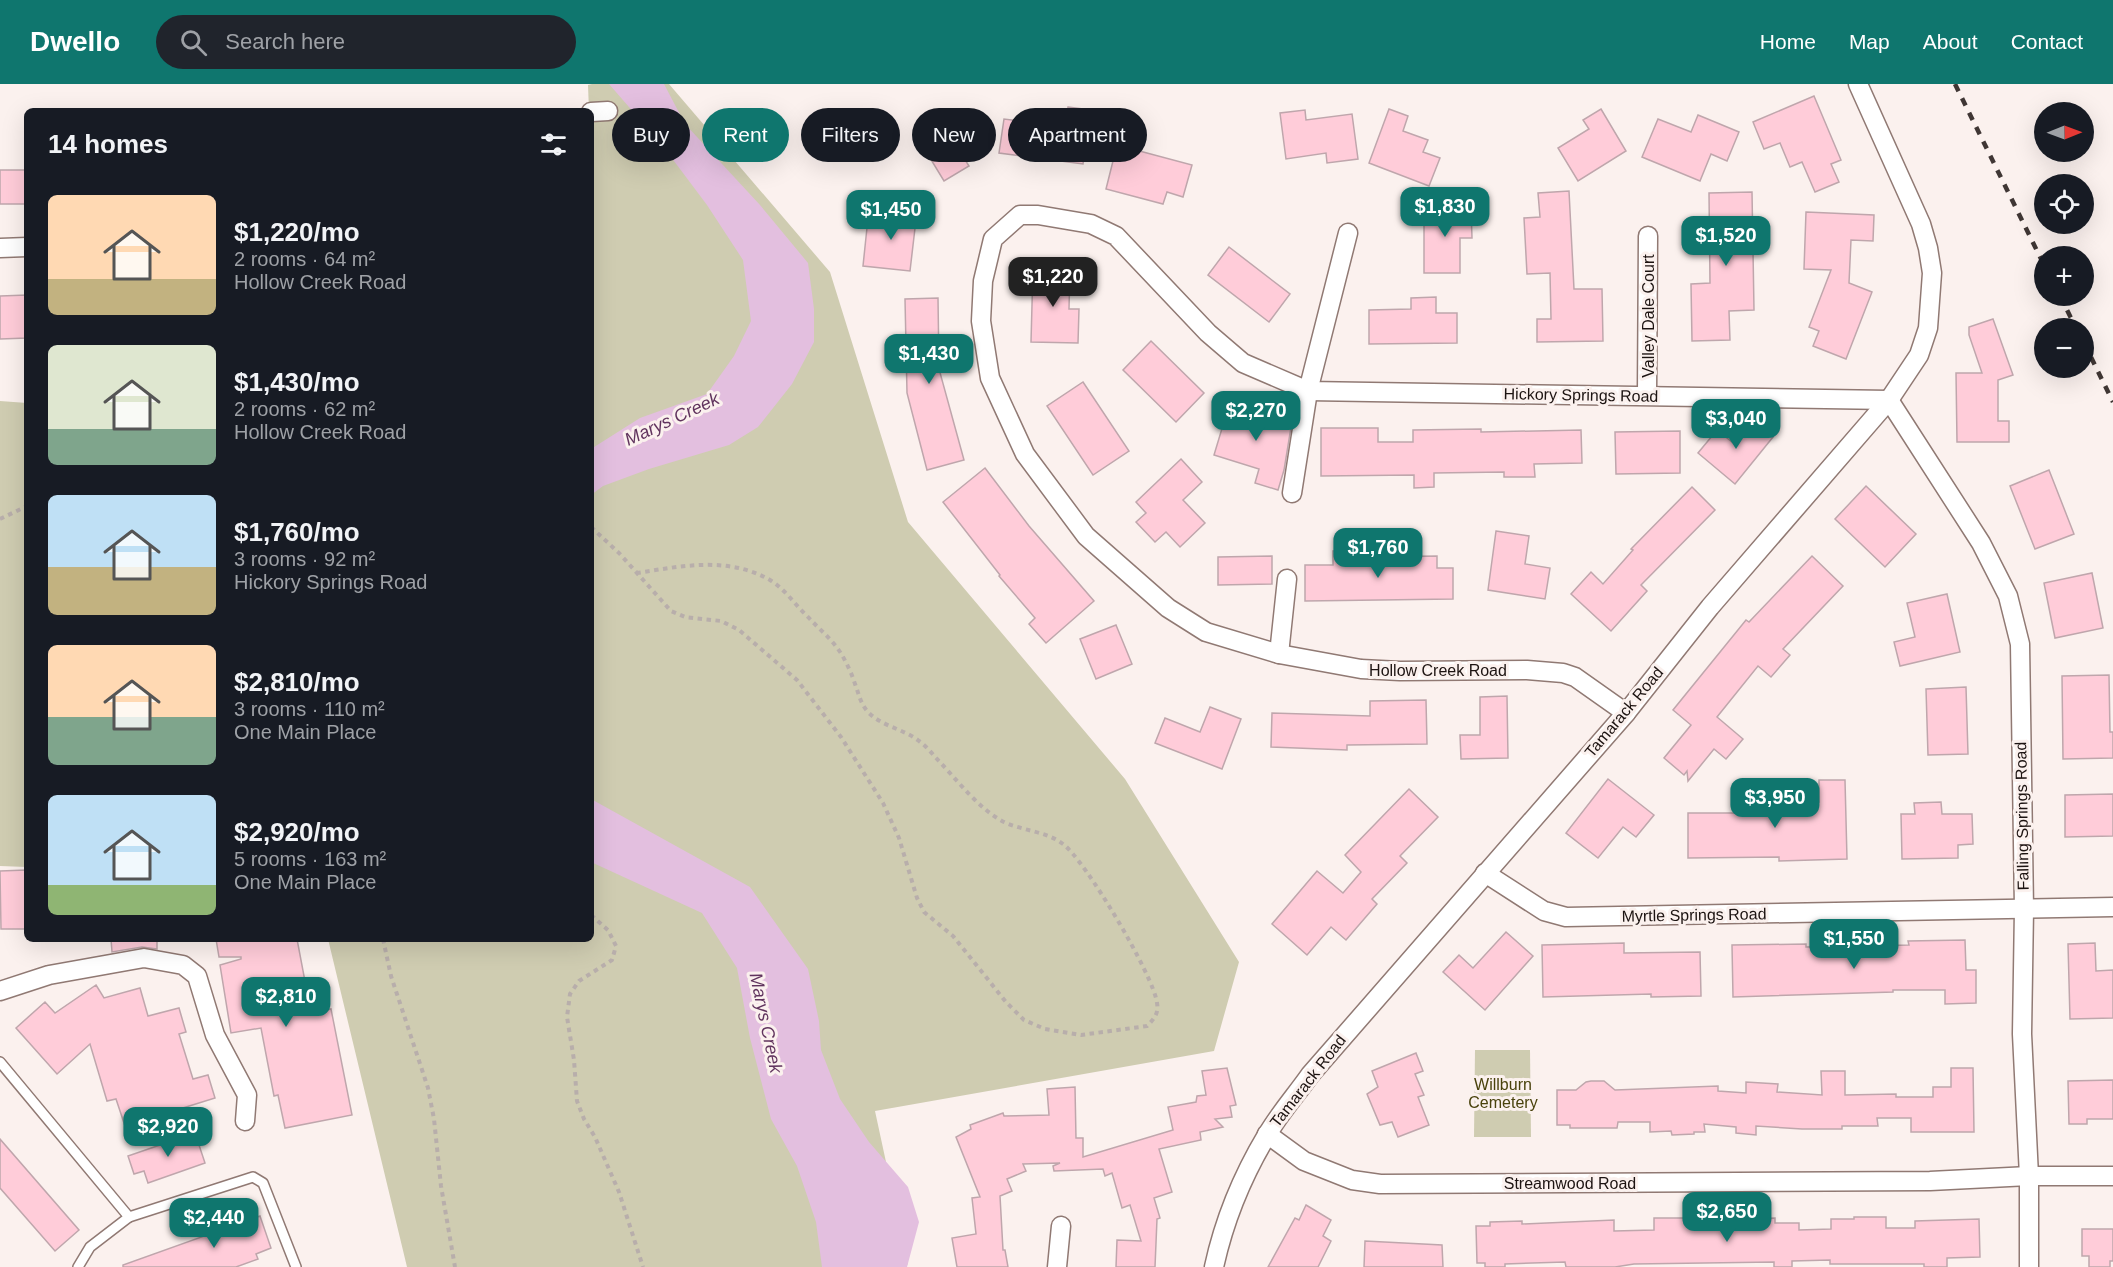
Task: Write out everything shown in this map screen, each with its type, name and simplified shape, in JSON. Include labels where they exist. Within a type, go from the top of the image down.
[{"type":"street","name":"Tamarack Road","points":[[1214,1267],[1236,1195],[1267,1134],[1310,1075],[1626,713],[1710,607],[1890,400],[1919,355],[1928,328],[1932,273],[1928,248],[1921,224],[1858,84]]},
{"type":"street","name":"Hickory Springs Road","points":[[1009,224],[1020,215],[1038,215],[1091,224],[1116,236],[1208,333],[1243,363],[1308,391],[1890,400]]},
{"type":"street","name":"Hollow Creek Road","points":[[1009,224],[993,239],[983,281],[981,321],[990,378],[1025,454],[1086,536],[1168,608],[1206,632],[1279,654],[1361,669],[1527,670],[1563,673],[1575,677],[1626,713]]},
{"type":"street","points":[[1292,493],[1308,391],[1348,233]]},
{"type":"street","name":"Valley Dale Court","points":[[1647,395],[1648,236]]},
{"type":"street","points":[[0,248],[24,248]]},
{"type":"street","name":"Falling Springs Road","points":[[1890,400],[1981,543],[2008,596],[2020,644],[2024,909],[2022,1034],[2029,1176],[2029,1267]]},
{"type":"street","points":[[1279,654],[1287,579]]},
{"type":"street","name":"Myrtle Springs Road","points":[[1485,873],[1544,911],[1566,917],[2113,907]]},
{"type":"street","points":[[0,991],[49,975],[144,958],[183,965],[196,975],[215,1035],[247,1095],[245,1121]]},
{"type":"street","name":"Streamwood Road","points":[[1267,1134],[1304,1161],[1352,1180],[1380,1184],[1930,1181],[2029,1176],[2113,1176]]},
{"type":"street","points":[[1057,1267],[1061,1226]]},
{"type":"lane","points":[[0,1062],[129,1217]]},
{"type":"lane","points":[[78,1267],[90,1247],[129,1217],[253,1177],[263,1183],[295,1265],[284,1267]]},
{"type":"path","points":[[0,519],[24,507]]},
{"type":"path","points":[[594,530],[671,611],[685,617],[721,621],[739,630],[797,680],[842,737],[883,802],[899,838],[916,898],[924,912],[953,936],[1006,1002],[1024,1020],[1045,1029],[1081,1035],[1147,1026],[1156,1016],[1157,1003],[1142,965],[1090,875],[1077,857],[1063,844],[1043,834],[1021,829],[1002,821],[985,808],[920,741],[869,713],[860,702],[855,682],[828,636],[772,581],[749,569],[718,565],[688,565],[637,573]]},
{"type":"path","points":[[594,918],[608,930],[616,946],[612,960],[579,981],[570,994],[567,1017],[574,1060],[577,1101],[615,1183],[633,1231],[643,1267]]},
{"type":"path","points":[[384,942],[391,976],[428,1088],[455,1267]]},
{"type":"green space","points":[[669,84],[690,108],[612,108],[612,162],[690,162],[690,109],[702,123],[702,162],[736,162],[830,272],[908,522],[1125,779],[1239,962],[1214,1051],[875,1111],[908,1264],[904,1267],[407,1267],[329,942],[594,942],[594,108],[589,108],[588,85]]},
{"type":"green space","points":[[0,401],[24,403],[24,867],[0,866]]},
{"type":"green space","name":"Willburn Cemetery","points":[[1475,1050],[1530,1050],[1531,1137],[1474,1137]]},
{"type":"water","points":[[609,84],[664,84],[677,108],[630,108]]},
{"type":"water","name":"Marys Creek","points":[[690,129],[702,142],[702,162],[720,162],[760,205],[808,263],[814,309],[814,342],[792,384],[758,427],[729,445],[649,469],[603,486],[594,493],[594,447],[640,418],[707,394],[734,356],[751,321],[743,260],[707,205],[675,162],[690,162]]},
{"type":"water","name":"Marys Creek","points":[[594,801],[750,887],[808,969],[819,1021],[821,1050],[840,1099],[869,1142],[908,1187],[919,1222],[907,1267],[822,1267],[816,1222],[797,1166],[771,1119],[750,1038],[737,968],[702,913],[594,863]]},
{"type":"building","points":[[1814,96],[1841,160],[1831,164],[1839,182],[1815,192],[1802,162],[1790,167],[1780,143],[1764,149],[1753,122]]},
{"type":"building","points":[[1389,109],[1408,116],[1403,131],[1428,140],[1423,152],[1440,158],[1429,186],[1369,163]]},
{"type":"building","points":[[1601,109],[1626,151],[1578,181],[1558,148],[1589,129],[1583,120]]},
{"type":"building","points":[[1305,110],[1306,120],[1352,114],[1358,159],[1327,163],[1326,153],[1286,159],[1280,113]]},
{"type":"building","points":[[1698,115],[1739,132],[1727,161],[1711,154],[1700,181],[1642,157],[1658,119],[1691,132]]},
{"type":"building","points":[[1004,119],[1008,120],[1008,154],[999,153]]},
{"type":"building","points":[[1147,153],[1192,165],[1183,197],[1167,192],[1163,204],[1106,189],[1113,162],[1147,162]]},
{"type":"building","points":[[932,162],[966,162],[969,166],[944,181]]},
{"type":"building","points":[[0,170],[24,170],[24,204],[0,204]]},
{"type":"building","points":[[1569,191],[1574,289],[1602,289],[1603,341],[1537,342],[1537,319],[1551,319],[1550,273],[1527,274],[1524,218],[1540,217],[1538,193]]},
{"type":"building","points":[[1752,192],[1754,310],[1729,311],[1730,340],[1692,341],[1691,284],[1710,283],[1709,193]]},
{"type":"building","points":[[1424,207],[1471,207],[1472,238],[1460,238],[1460,273],[1424,273]]},
{"type":"building","points":[[887,208],[917,211],[910,271],[863,266],[868,218],[886,220]]},
{"type":"building","points":[[1806,212],[1874,215],[1873,241],[1851,240],[1849,283],[1872,292],[1846,359],[1813,346],[1819,331],[1809,327],[1831,270],[1804,269]]},
{"type":"building","points":[[1229,247],[1290,294],[1269,322],[1208,275]]},
{"type":"building","points":[[1033,268],[1070,269],[1069,309],[1079,309],[1078,343],[1031,342]]},
{"type":"building","points":[[24,295],[24,338],[0,339],[0,296]]},
{"type":"building","points":[[1436,297],[1436,313],[1457,313],[1457,343],[1369,344],[1369,310],[1411,309],[1411,298]]},
{"type":"building","points":[[938,298],[939,369],[964,460],[927,470],[907,393],[905,299]]},
{"type":"building","points":[[1993,319],[2013,375],[1998,380],[1998,421],[2009,421],[2009,442],[1957,442],[1956,373],[1982,373],[1969,335],[1969,327]]},
{"type":"building","points":[[1151,341],[1204,393],[1176,422],[1123,370]]},
{"type":"building","points":[[1083,382],[1129,451],[1093,475],[1047,406]]},
{"type":"building","points":[[1230,402],[1292,421],[1284,470],[1278,490],[1255,483],[1259,469],[1214,455]]},
{"type":"building","points":[[1751,419],[1773,437],[1735,484],[1698,453],[1717,430],[1732,442]]},
{"type":"building","points":[[1321,428],[1378,428],[1378,442],[1413,442],[1413,430],[1481,429],[1481,432],[1581,430],[1582,463],[1534,464],[1535,477],[1504,477],[1504,472],[1434,473],[1434,487],[1414,488],[1414,475],[1321,476]]},
{"type":"building","points":[[1680,431],[1680,473],[1616,474],[1615,432]]},
{"type":"building","points":[[1181,459],[1202,482],[1183,500],[1205,523],[1180,547],[1166,532],[1155,542],[1136,522],[1146,513],[1136,502]]},
{"type":"building","points":[[985,468],[1029,526],[1094,601],[1046,643],[1029,624],[1035,618],[999,576],[943,502]]},
{"type":"building","points":[[2049,470],[2074,534],[2035,549],[2010,486]]},
{"type":"building","points":[[1866,486],[1916,534],[1885,567],[1835,519]]},
{"type":"building","points":[[1692,487],[1715,510],[1641,585],[1647,591],[1611,631],[1571,594],[1591,572],[1603,584],[1633,550],[1631,549]]},
{"type":"building","points":[[1496,531],[1529,536],[1525,564],[1550,568],[1545,599],[1488,590]]},
{"type":"building","points":[[1358,550],[1358,557],[1437,556],[1437,568],[1453,568],[1453,599],[1305,601],[1305,565],[1333,565],[1333,551]]},
{"type":"building","points":[[1272,556],[1272,584],[1218,585],[1218,557]]},
{"type":"building","points":[[1812,556],[1843,586],[1783,649],[1790,655],[1771,677],[1758,666],[1717,717],[1743,739],[1726,759],[1714,749],[1688,781],[1687,771],[1684,775],[1664,758],[1691,725],[1673,710],[1746,620],[1749,622]]},
{"type":"building","points":[[2092,573],[2103,628],[2055,638],[2044,583]]},
{"type":"building","points":[[1947,594],[1960,652],[1900,666],[1894,642],[1915,637],[1907,603]]},
{"type":"building","points":[[1116,625],[1132,664],[1096,679],[1080,639]]},
{"type":"building","points":[[2109,675],[2113,758],[2063,759],[2062,676]]},
{"type":"building","points":[[1966,687],[1968,754],[1928,755],[1926,689]]},
{"type":"building","points":[[1507,696],[1508,758],[1461,759],[1460,735],[1480,735],[1480,697]]},
{"type":"building","points":[[1426,700],[1427,744],[1347,745],[1347,750],[1271,747],[1272,713],[1370,716],[1370,701]]},
{"type":"building","points":[[1210,707],[1241,719],[1222,769],[1155,743],[1165,718],[1200,732]]},
{"type":"building","points":[[1608,779],[1654,815],[1636,837],[1623,827],[1598,858],[1566,833]]},
{"type":"building","points":[[1819,780],[1845,780],[1847,859],[1779,861],[1779,857],[1688,858],[1688,813],[1739,813],[1739,802],[1763,802],[1763,804],[1819,802]]},
{"type":"building","points":[[1409,789],[1438,817],[1400,856],[1407,863],[1372,899],[1377,904],[1346,940],[1331,927],[1307,955],[1272,924],[1317,871],[1343,893],[1361,872],[1345,855]]},
{"type":"building","points":[[2113,794],[2113,836],[2065,837],[2065,795]]},
{"type":"building","points":[[1941,802],[1942,814],[1972,814],[1973,844],[1958,845],[1958,858],[1902,859],[1901,814],[1915,814],[1914,803]]},
{"type":"building","points":[[24,870],[24,929],[1,929],[0,871]]},
{"type":"building","points":[[1506,932],[1533,956],[1485,1010],[1443,972],[1459,955],[1473,968]]},
{"type":"building","points":[[1965,940],[1966,970],[1976,970],[1976,1003],[1945,1004],[1945,990],[1733,997],[1732,945],[1806,944],[1806,947],[1909,945],[1908,941]]},
{"type":"building","points":[[111,942],[157,942],[157,949],[142,947],[112,952]]},
{"type":"building","points":[[216,942],[298,942],[311,1013],[331,1009],[352,1115],[285,1128],[278,1095],[274,1096],[261,1028],[231,1033],[220,965],[241,959],[241,957],[219,957]]},
{"type":"building","points":[[1624,943],[1624,953],[1700,952],[1701,996],[1651,997],[1651,994],[1543,997],[1542,945]]},
{"type":"building","points":[[2095,943],[2096,971],[2113,970],[2113,1018],[2070,1019],[2068,944]]},
{"type":"building","points":[[96,985],[104,998],[140,988],[148,1016],[179,1008],[186,1032],[179,1034],[193,1079],[208,1075],[215,1098],[125,1126],[116,1099],[107,1101],[90,1044],[57,1074],[16,1028],[45,1002],[55,1013]]},
{"type":"building","points":[[1416,1053],[1423,1071],[1415,1074],[1424,1095],[1418,1097],[1429,1125],[1398,1137],[1392,1122],[1380,1125],[1367,1094],[1378,1087],[1372,1071]]},
{"type":"building","points":[[1227,1068],[1236,1105],[1230,1106],[1232,1117],[1215,1119],[1223,1127],[1200,1132],[1201,1140],[1159,1149],[1172,1192],[1154,1198],[1160,1218],[1157,1219],[1155,1267],[1116,1267],[1117,1240],[1141,1241],[1130,1205],[1122,1208],[1112,1173],[1105,1176],[1103,1169],[1054,1171],[1053,1166],[1060,1163],[1023,1164],[1026,1171],[1007,1179],[1012,1191],[1000,1196],[1003,1250],[1005,1250],[1008,1267],[957,1267],[952,1238],[976,1234],[972,1198],[980,1197],[956,1137],[971,1129],[970,1125],[1003,1113],[1004,1116],[1049,1115],[1047,1089],[1075,1087],[1076,1138],[1083,1138],[1083,1157],[1173,1130],[1168,1107],[1196,1102],[1197,1096],[1206,1095],[1202,1071]]},
{"type":"building","points":[[1951,1068],[1973,1068],[1974,1132],[1911,1132],[1911,1118],[1877,1118],[1878,1126],[1842,1126],[1842,1129],[1756,1126],[1756,1135],[1736,1133],[1736,1127],[1704,1124],[1705,1132],[1672,1135],[1671,1131],[1650,1132],[1650,1122],[1618,1122],[1617,1128],[1570,1128],[1570,1125],[1557,1125],[1557,1090],[1576,1090],[1591,1081],[1604,1081],[1615,1090],[1718,1086],[1718,1091],[1746,1093],[1746,1082],[1778,1084],[1777,1092],[1822,1095],[1821,1071],[1845,1071],[1845,1095],[1896,1094],[1896,1097],[1933,1097],[1933,1087],[1951,1087]]},
{"type":"building","points":[[2113,1080],[2113,1119],[2087,1119],[2087,1124],[2069,1124],[2068,1081]]},
{"type":"building","points":[[195,1133],[205,1163],[148,1183],[144,1171],[134,1174],[128,1156]]},
{"type":"building","points":[[0,1139],[79,1230],[55,1251],[0,1188]]},
{"type":"building","points":[[1306,1205],[1331,1220],[1323,1236],[1331,1241],[1318,1267],[1268,1267],[1295,1218],[1299,1220]]},
{"type":"building","points":[[260,1216],[271,1248],[256,1254],[258,1259],[236,1267],[123,1267],[123,1265]]},
{"type":"building","points":[[1854,1217],[1886,1217],[1886,1228],[1915,1228],[1915,1221],[1979,1219],[1980,1257],[1947,1258],[1947,1267],[1924,1267],[1924,1264],[1830,1264],[1830,1260],[1792,1261],[1792,1267],[1774,1267],[1774,1262],[1634,1264],[1615,1267],[1566,1267],[1565,1262],[1485,1267],[1485,1263],[1477,1263],[1476,1226],[1490,1226],[1490,1222],[1522,1221],[1522,1224],[1614,1220],[1614,1231],[1654,1230],[1654,1218],[1713,1218],[1713,1220],[1775,1218],[1775,1223],[1799,1223],[1799,1230],[1831,1229],[1831,1219],[1854,1219]]},
{"type":"building","points":[[2082,1229],[2113,1229],[2113,1261],[2110,1261],[2110,1267],[2089,1267],[2089,1256],[2082,1256]]},
{"type":"building","points":[[1365,1241],[1442,1245],[1443,1267],[1364,1267]]},
{"type":"railway","points":[[1955,84],[2035,246]]},
{"type":"railway","points":[[2065,306],[2071,318]]},
{"type":"railway","points":[[2094,363],[2113,402]]}]
